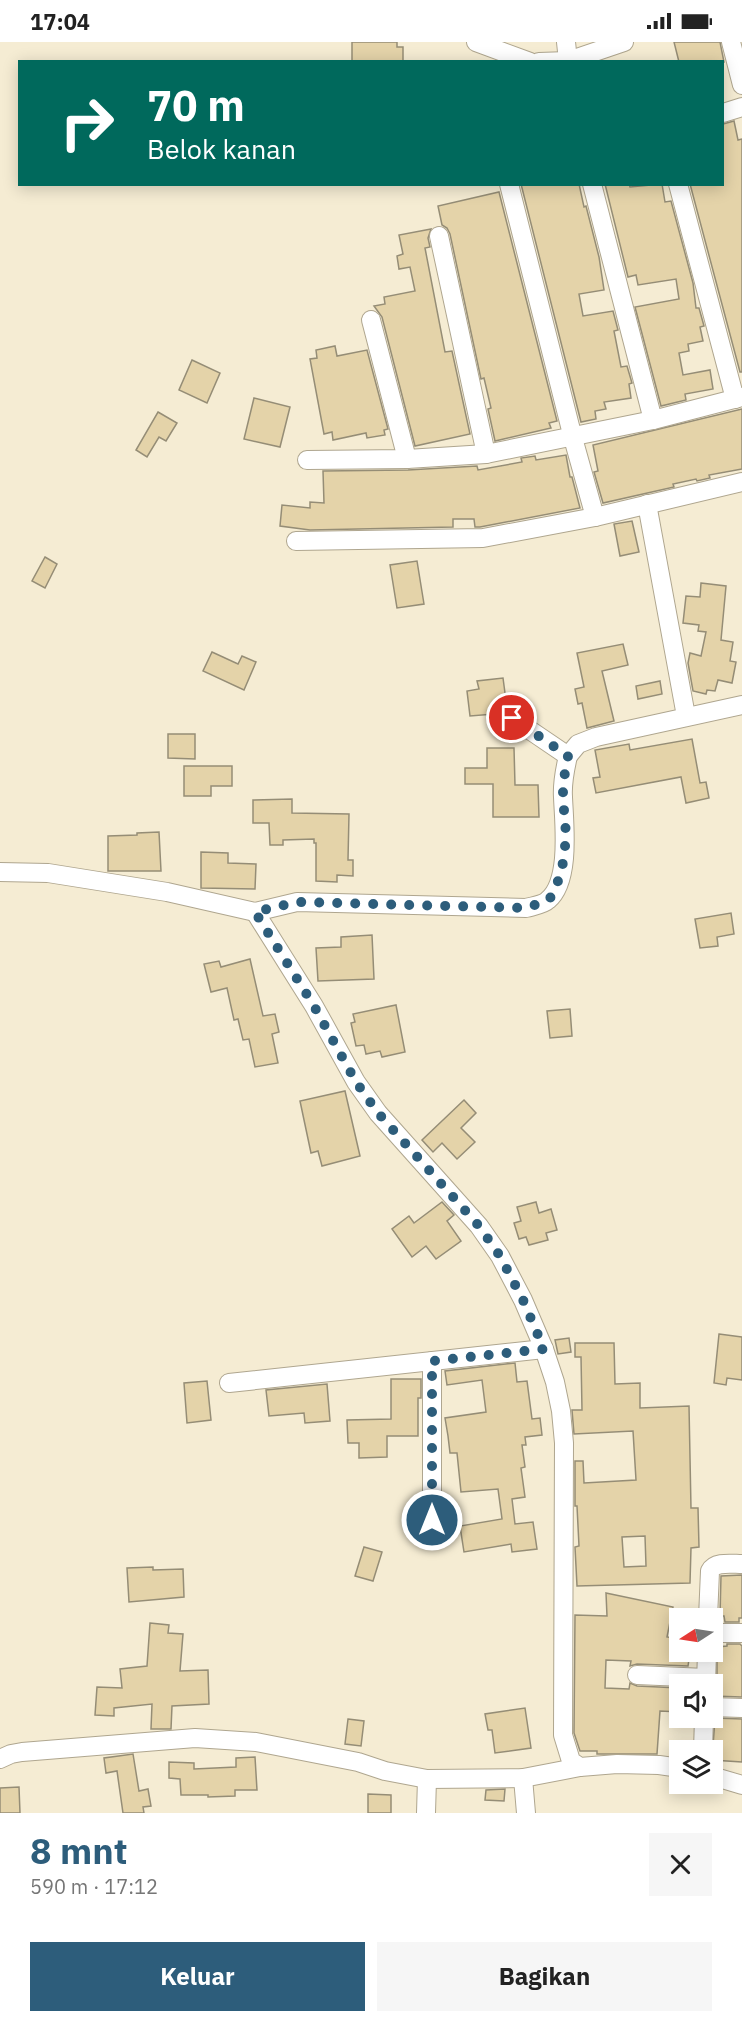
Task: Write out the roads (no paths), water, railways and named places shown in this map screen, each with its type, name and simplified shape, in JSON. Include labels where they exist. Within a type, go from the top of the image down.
[{"type":"street","points":[[476,42],[525,60]]},
{"type":"street","points":[[566,42],[568,60]]},
{"type":"street","points":[[571,60],[624,42]]},
{"type":"street","points":[[731,42],[742,85]]},
{"type":"street","points":[[724,113],[742,107]]},
{"type":"street","points":[[510,186],[595,517]]},
{"type":"street","points":[[593,186],[653,420]]},
{"type":"street","points":[[307,460],[406,459],[486,454],[573,438],[739,398],[679,186]]},
{"type":"street","points":[[439,236],[486,454]]},
{"type":"street","points":[[371,320],[406,459]]},
{"type":"street","points":[[296,541],[483,538],[595,517],[742,482]]},
{"type":"street","points":[[647,504],[686,717]]},
{"type":"street","points":[[0,872],[60,875],[167,892],[255,912],[297,902],[526,908],[549,900],[557,887],[566,842],[562,796],[564,776],[568,756],[578,744],[596,737],[742,705]]},
{"type":"street","points":[[512,718],[568,756]]},
{"type":"street","points":[[255,912],[314,1006],[356,1082],[378,1113],[479,1226],[500,1256],[523,1300],[544,1349],[555,1382],[564,1443],[563,1735],[571,1761],[580,1767]]},
{"type":"street","points":[[229,1383],[544,1349]]},
{"type":"street","points":[[432,1361],[432,1520]]},
{"type":"street","points":[[708,1608],[712,1567],[742,1564]]},
{"type":"street","points":[[723,1633],[742,1633]]},
{"type":"street","points":[[637,1675],[669,1678]]},
{"type":"street","points":[[723,1707],[742,1708]]},
{"type":"street","points":[[0,1759],[22,1752],[195,1738],[256,1742],[358,1762],[385,1772],[427,1779],[523,1778],[580,1767],[617,1764],[669,1766]]},
{"type":"street","points":[[523,1778],[526,1813]]},
{"type":"street","points":[[426,1813],[427,1779]]},
{"type":"street","points":[[723,1779],[742,1785]]}]
